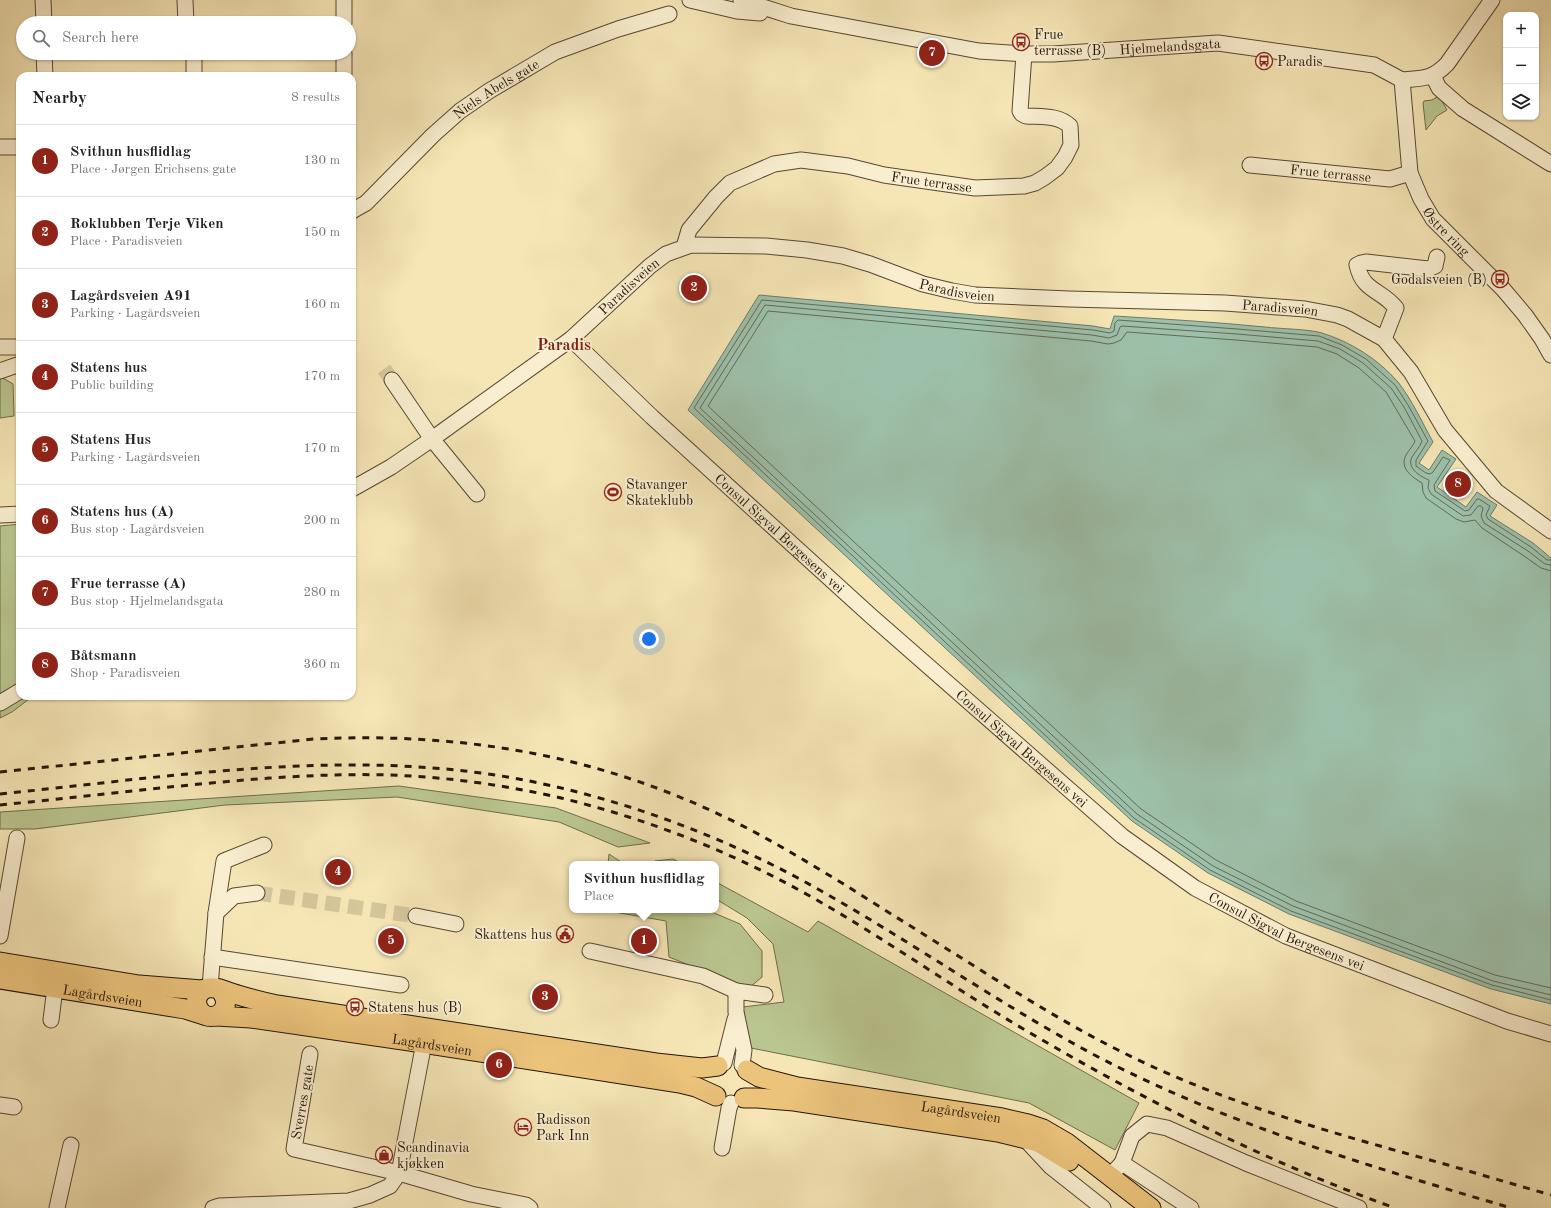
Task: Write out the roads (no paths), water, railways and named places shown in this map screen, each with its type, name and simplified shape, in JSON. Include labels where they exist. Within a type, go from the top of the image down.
[{"type":"main road","name":"Lagårdsveien","points":[[0,962],[139,985],[210,989],[277,1005],[656,1063],[702,1068],[733,1066],[759,1077],[797,1087],[1002,1118],[1042,1129],[1116,1169],[1151,1208]]},
{"type":"main road","name":"Lagårdsveien","points":[[0,979],[185,1008],[210,1015],[251,1018],[424,1043],[680,1083],[730,1099],[757,1098],[794,1101],[998,1132],[1038,1142],[1061,1155],[1130,1208]]},
{"type":"main road","points":[[210,989],[224,995],[226,1004],[225,1009],[221,1013],[210,1015],[198,1009],[197,1004],[199,994],[210,989]]},
{"type":"main road","points":[[733,1066],[751,1076],[752,1083],[750,1090],[730,1099],[712,1090],[711,1080],[713,1073],[733,1066]]},
{"type":"street","points":[[43,0],[44,16]]},
{"type":"street","points":[[185,0],[186,16]]},
{"type":"street","points":[[344,0],[344,16]]},
{"type":"street","name":"Hjelmelandsgata","points":[[690,0],[737,11],[791,16],[979,51],[1053,54],[1218,43],[1374,65],[1402,80]]},
{"type":"street","name":"Hjelmelandsgata","points":[[741,0],[791,16]]},
{"type":"street","points":[[1402,80],[1433,76],[1447,64],[1492,0]]},
{"type":"street","name":"Niels Abels gate","points":[[356,209],[366,203],[428,140],[460,111],[489,91],[555,52],[618,29],[669,14]]},
{"type":"street","name":"Frue terrasse","points":[[684,247],[689,230],[730,183],[774,164],[800,160],[848,166],[884,175],[975,188],[1024,186],[1040,180],[1056,168],[1065,157],[1071,145],[1070,126],[1064,121],[1056,118],[1026,116],[1020,111],[1024,54]]},
{"type":"street","points":[[44,60],[45,72]]},
{"type":"street","points":[[194,60],[194,72]]},
{"type":"street","points":[[344,60],[344,72]]},
{"type":"street","points":[[1433,76],[1439,88],[1463,109],[1551,164]]},
{"type":"street","name":"Østre ring","points":[[1402,80],[1410,173],[1421,199],[1433,219],[1507,294],[1530,321],[1551,355]]},
{"type":"street","points":[[0,147],[16,147]]},
{"type":"street","name":"Frue terrasse","points":[[1250,165],[1390,179],[1410,173]]},
{"type":"street","name":"Paradisveien","points":[[356,487],[391,467],[432,440],[571,339],[650,266],[666,254],[684,247],[705,245],[766,246],[807,250],[843,256],[923,284],[952,291],[975,294],[1069,299],[1225,303],[1323,311],[1343,317],[1384,339],[1411,372],[1445,430],[1496,491],[1551,531]]},
{"type":"street","points":[[1384,339],[1396,308],[1364,283],[1360,277],[1357,265],[1361,262],[1366,262],[1428,269],[1435,266],[1437,257]]},
{"type":"street","name":"Consul Sigval Bergesens vei","points":[[571,339],[652,418],[889,632],[1122,836],[1194,888],[1286,936],[1507,1021],[1551,1034]]},
{"type":"street","points":[[0,347],[16,347]]},
{"type":"street","points":[[0,371],[16,365]]},
{"type":"street","points":[[392,380],[432,440],[477,494]]},
{"type":"street","points":[[0,514],[16,514]]},
{"type":"street","points":[[0,703],[16,693]]},
{"type":"street","points":[[0,936],[17,838]]},
{"type":"street","points":[[210,989],[216,913],[224,861],[264,845]]},
{"type":"street","points":[[216,913],[234,896],[257,894]]},
{"type":"street","points":[[416,916],[456,924]]},
{"type":"street","points":[[590,951],[703,976],[736,991],[765,996]]},
{"type":"street","points":[[212,957],[401,985]]},
{"type":"street","points":[[51,1020],[55,988]]},
{"type":"street","points":[[733,1066],[744,1050],[736,1012],[736,991]]},
{"type":"street","points":[[213,1208],[219,1206],[349,1201],[370,1195],[390,1186],[399,1173],[424,1043]]},
{"type":"street","name":"Sverres gate","points":[[310,1054],[294,1149],[399,1173]]},
{"type":"street","points":[[722,1148],[730,1099]]},
{"type":"street","points":[[1191,1208],[1116,1169],[1132,1136],[1147,1124],[1167,1128],[1246,1163],[1358,1208]]},
{"type":"street","points":[[1024,1138],[1050,1166],[1103,1208]]},
{"type":"street","points":[[57,1208],[71,1145]]},
{"type":"street","points":[[399,1173],[471,1194],[526,1205],[530,1208]]},
{"type":"water","points":[[759,295],[1093,326],[1110,329],[1114,316],[1310,331],[1322,333],[1354,346],[1382,366],[1403,389],[1433,442],[1419,463],[1429,470],[1442,450],[1456,459],[1437,487],[1466,507],[1477,492],[1497,505],[1490,516],[1533,543],[1551,558],[1551,1004],[1491,989],[1289,914],[1208,873],[1132,821],[688,410]]},
{"type":"tunnel","points":[[384,369],[392,380]]},
{"type":"tunnel","points":[[257,893],[416,916]]},
{"type":"railway","points":[[0,772],[313,739],[369,738],[424,740],[478,745],[531,753],[583,765],[635,780],[686,800],[737,823],[842,883],[1053,1014],[1102,1042],[1157,1069],[1239,1102],[1280,1116],[1551,1195]]},
{"type":"railway","points":[[0,794],[202,773],[337,765],[404,766],[472,772],[539,783],[605,800],[703,833],[765,861],[870,919],[1014,1009],[1087,1051],[1138,1077],[1189,1100],[1242,1121],[1348,1158],[1511,1208]]},
{"type":"railway","points":[[0,805],[232,781],[311,776],[390,775],[476,782],[540,793],[592,806],[683,836],[771,875],[853,921],[1010,1021],[1150,1100],[1295,1169],[1395,1208]]},
{"type":"place","name":"Frue terrasse (B)","points":[[1021,42]]},
{"type":"place","name":"Frue terrasse (A)","points":[[932,53]]},
{"type":"place","name":"Paradis","points":[[1264,61]]},
{"type":"place","name":"Godalsveien (B)","points":[[1500,279]]},
{"type":"place","name":"Roklubben Terje Viken","points":[[694,288]]},
{"type":"place","name":"Båtsmann","points":[[1458,484]]},
{"type":"place","name":"Stavanger Skateklubb","points":[[613,492]]},
{"type":"place","name":"Statens hus","points":[[338,872]]},
{"type":"place","name":"Skattens hus","points":[[565,934]]},
{"type":"place","name":"Statens Hus","points":[[391,941]]},
{"type":"place","name":"Svithun husflidlag","points":[[644,941]]},
{"type":"place","name":"Lagårdsveien A91","points":[[545,997]]},
{"type":"place","name":"Statens hus (B)","points":[[355,1007]]},
{"type":"place","name":"Statens hus (A)","points":[[499,1065]]},
{"type":"place","name":"Radisson Park Inn","points":[[523,1127]]},
{"type":"place","name":"Scandinavia kjøkken","points":[[384,1155]]},
{"type":"district","name":"Paradis","points":[[564,344]]}]
